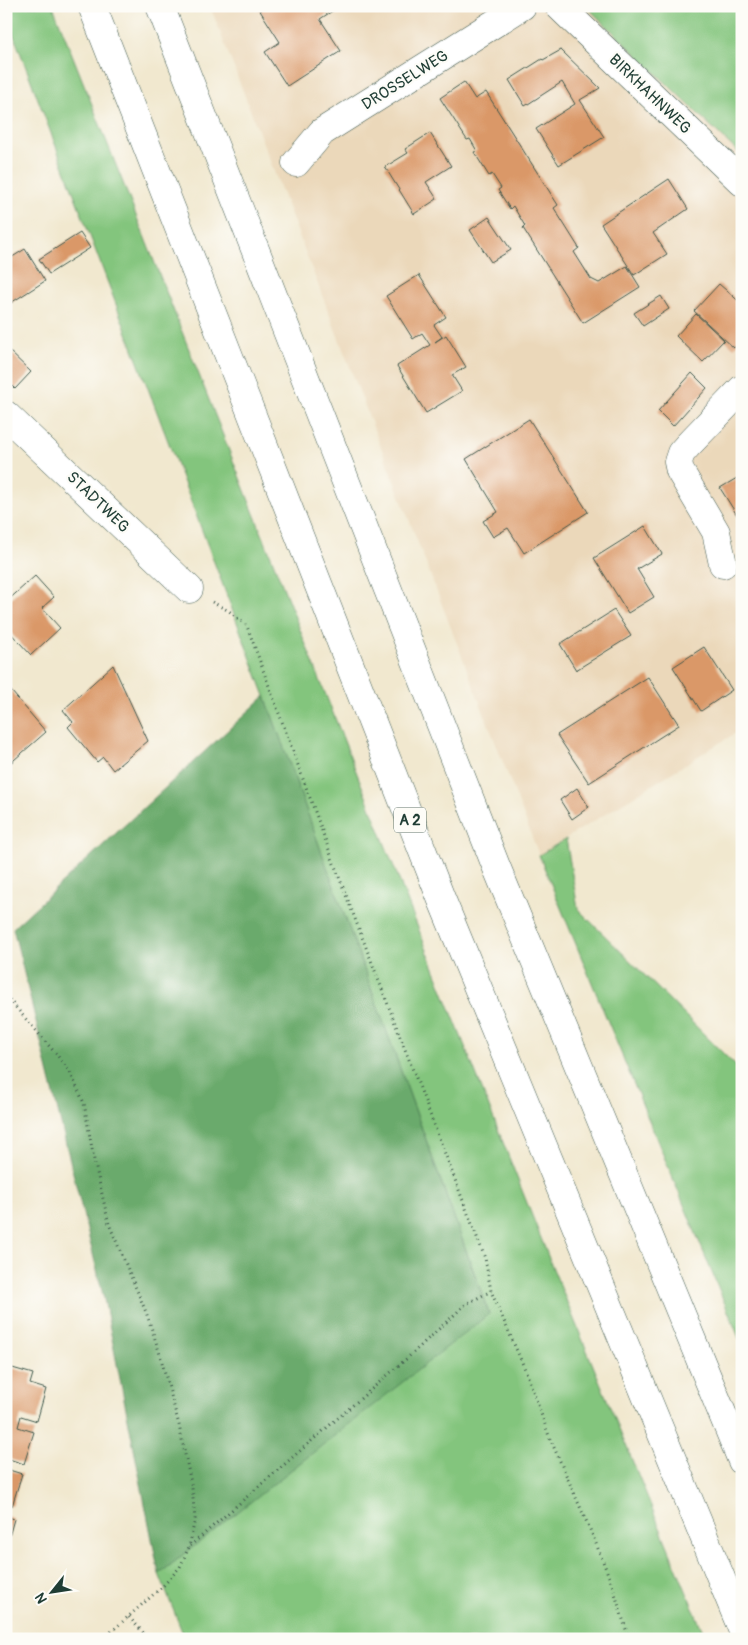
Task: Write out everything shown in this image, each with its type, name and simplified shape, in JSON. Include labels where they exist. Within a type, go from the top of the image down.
[{"type":"main road","name":"A 2","points":[[92,6],[441,898],[742,1629]]},
{"type":"main road","points":[[160,6],[496,866],[742,1461]]},
{"type":"main road","name":"DROSSELWEG","points":[[296,163],[322,132],[522,6]]},
{"type":"main road","name":"BIRKHAHNWEG","points":[[558,6],[742,182]]},
{"type":"main road","points":[[723,564],[716,532],[684,480],[678,462],[681,453],[688,445],[742,389]]},
{"type":"main road","name":"STADTWEG","points":[[6,416],[189,589]]},
{"type":"path","points":[[189,589],[229,611],[247,626],[340,878],[485,1258],[491,1290],[527,1374],[549,1436],[595,1541],[613,1587],[629,1639]]},
{"type":"path","points":[[6,996],[71,1074],[84,1103],[94,1160],[109,1224],[146,1312],[159,1351],[179,1424],[192,1488],[195,1519],[189,1547],[180,1567],[129,1617],[103,1639]]},
{"type":"path","points":[[189,1547],[404,1361],[466,1304],[491,1290]]},
{"type":"path","points":[[129,1617],[149,1639]]},
{"type":"shaded area","points":[[210,6],[587,6],[742,156],[742,729],[539,855]]},
{"type":"green space","points":[[6,6],[53,6],[552,1266],[706,1639],[185,1639],[159,1574],[489,1313],[265,696],[6,15]]},
{"type":"green space","points":[[742,6],[742,156],[587,7]]},
{"type":"green space","points":[[265,696],[489,1314],[159,1574],[104,1299],[13,928]]},
{"type":"green space","points":[[566,839],[578,909],[742,1072],[742,1345],[539,855]]},
{"type":"building","points":[[257,6],[340,6],[320,19],[341,51],[287,86],[265,52],[280,42]]},
{"type":"building","points":[[561,50],[600,88],[580,100],[604,137],[559,165],[536,129],[575,104],[562,82],[525,106],[509,80],[542,59]]},
{"type":"building","points":[[464,82],[475,99],[486,92],[558,205],[554,208],[579,248],[574,252],[591,279],[599,283],[627,266],[640,287],[583,323],[523,228],[525,226],[513,206],[510,209],[498,190],[501,188],[492,174],[489,176],[474,152],[477,151],[470,139],[467,140],[440,98]]},
{"type":"building","points":[[430,133],[451,166],[426,182],[437,199],[414,214],[385,167],[408,153],[405,149]]},
{"type":"building","points":[[669,179],[688,209],[653,233],[667,254],[634,275],[601,224]]},
{"type":"building","points":[[489,217],[511,250],[491,262],[470,230]]},
{"type":"building","points":[[80,233],[90,248],[49,274],[39,259]]},
{"type":"building","points":[[25,249],[45,281],[6,306],[6,261]]},
{"type":"building","points":[[419,275],[446,317],[434,325],[442,337],[435,342],[446,335],[466,367],[452,375],[462,391],[426,413],[397,366],[430,345],[422,333],[413,339],[386,296]]},
{"type":"building","points":[[719,284],[742,304],[742,339],[734,348],[694,311]]},
{"type":"building","points":[[661,296],[669,309],[643,326],[634,313]]},
{"type":"building","points":[[696,314],[724,340],[703,362],[676,336]]},
{"type":"building","points":[[6,348],[31,372],[15,389],[6,380]]},
{"type":"building","points":[[692,373],[707,388],[673,426],[658,411]]},
{"type":"building","points":[[529,419],[588,512],[524,553],[508,528],[493,537],[483,521],[498,512],[466,459]]},
{"type":"building","points":[[742,475],[742,523],[720,488]]},
{"type":"building","points":[[645,526],[662,554],[637,569],[654,597],[628,613],[594,558]]},
{"type":"building","points":[[35,576],[54,597],[42,608],[60,628],[31,655],[6,628],[6,602]]},
{"type":"building","points":[[614,610],[631,636],[576,670],[560,644]]},
{"type":"building","points":[[704,647],[732,690],[701,711],[673,667]]},
{"type":"building","points":[[113,665],[148,741],[113,770],[103,757],[97,762],[68,727],[73,722],[63,710]]},
{"type":"building","points":[[648,677],[679,725],[589,783],[557,735]]},
{"type":"building","points":[[6,685],[46,732],[6,767]]},
{"type":"building","points":[[577,788],[589,807],[572,819],[560,800]]},
{"type":"building","points":[[9,1367],[33,1374],[30,1384],[46,1389],[37,1421],[21,1416],[18,1427],[34,1432],[24,1464],[9,1459],[7,1466],[6,1375]]},
{"type":"building","points":[[6,1469],[22,1474],[12,1506],[6,1505]]},
{"type":"building","points":[[6,1516],[14,1519],[7,1544],[6,1544]]}]
